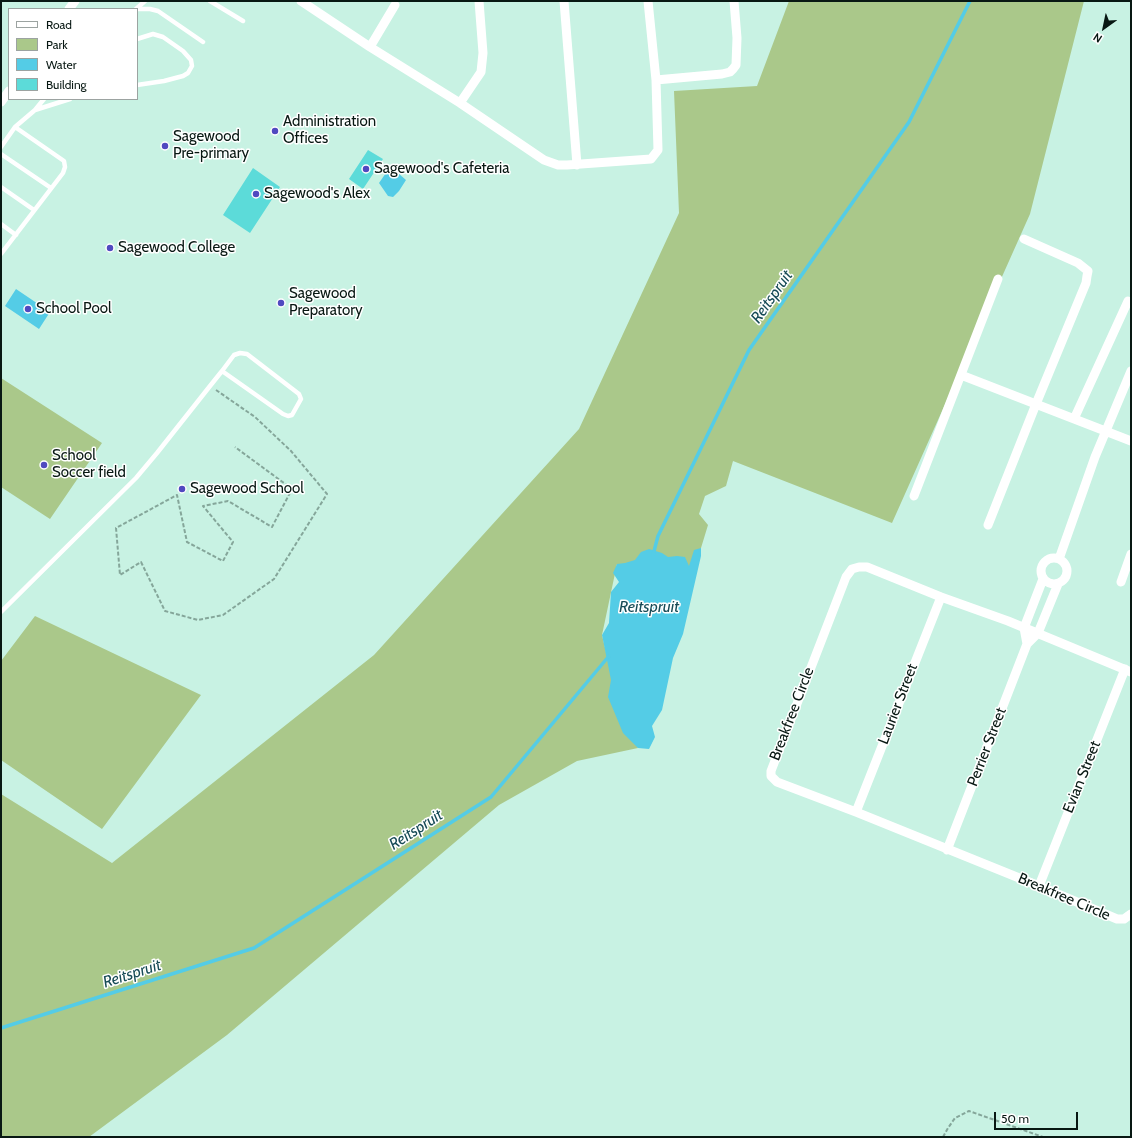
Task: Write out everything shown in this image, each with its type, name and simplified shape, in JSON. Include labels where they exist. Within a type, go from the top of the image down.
[{"type":"street","points":[[301,1],[370,47],[460,103],[544,160],[558,165],[577,165],[651,159],[657,153],[659,146],[656,80],[648,1]]},
{"type":"street","points":[[460,103],[481,72],[482,53],[479,1]]},
{"type":"street","points":[[564,1],[577,165]]},
{"type":"street","points":[[656,80],[722,74],[730,72],[733,69],[736,65],[737,38],[734,1]]},
{"type":"street","points":[[370,47],[395,5]]},
{"type":"street","points":[[1,102],[8,92]]},
{"type":"street","points":[[988,525],[1086,283],[1088,271],[1078,263],[1024,239]]},
{"type":"street","points":[[914,496],[998,279]]},
{"type":"street","points":[[1074,418],[1128,301]]},
{"type":"street","points":[[1059,559],[1105,432],[1131,371]]},
{"type":"street","points":[[961,375],[1131,441]]},
{"type":"street","points":[[1121,582],[1131,554]]},
{"type":"street","points":[[1050,558],[1059,559],[1066,565],[1067,575],[1061,583],[1049,584],[1043,579],[1040,571],[1043,563],[1050,558]]},
{"type":"street","name":"Breakfree Circle","points":[[1128,670],[1038,633],[867,567],[859,566],[852,569],[846,577],[772,765],[771,776],[777,782],[856,812],[1117,919],[1124,919],[1131,914]]},
{"type":"street","points":[[1027,644],[1024,628],[1043,579]]},
{"type":"street","name":"Perrier Street","points":[[947,850],[1027,644],[1038,633],[1058,584]]},
{"type":"street","name":"Laurier Street","points":[[856,812],[941,596]]},
{"type":"street","name":"Evian Street","points":[[1039,886],[1128,670]]},
{"type":"lane","points":[[210,1],[243,21]]},
{"type":"lane","points":[[138,9],[158,11],[203,42]]},
{"type":"lane","points":[[138,39],[153,34],[163,37],[183,51],[191,60],[192,66],[188,73],[182,76],[164,81],[138,85]]},
{"type":"lane","points":[[1,147],[15,127],[35,110],[43,100]]},
{"type":"lane","points":[[35,110],[67,100]]},
{"type":"lane","points":[[1,254],[63,173],[65,167],[64,161],[15,127]]},
{"type":"lane","points":[[1,154],[51,188]]},
{"type":"lane","points":[[1,187],[34,210]]},
{"type":"lane","points":[[1,224],[16,234]]},
{"type":"lane","points":[[1,612],[136,478],[234,356],[240,353],[247,354],[299,394],[301,399],[292,415],[288,416],[222,371]]},
{"type":"path","points":[[210,386],[255,417],[290,451],[327,494],[274,579],[223,615],[198,620],[165,611],[142,562],[120,575],[116,528],[176,495],[187,542],[223,561],[233,542],[204,506],[228,501],[272,527],[292,489],[235,447]]},
{"type":"path","points":[[943,1137],[955,1118],[969,1111],[1043,1137]]},
{"type":"green space","name":"Reitspruit","points":[[789,1],[1084,1],[1030,214],[892,523],[733,461],[726,486],[705,496],[699,514],[708,525],[701,548],[689,567],[617,564],[602,635],[606,652],[638,748],[577,761],[499,805],[227,1035],[89,1137],[1,1137],[1,794],[112,863],[374,655],[579,429],[679,213],[674,91],[757,86]]},
{"type":"green space","name":"School Soccer field","points":[[1,378],[102,443],[50,519],[1,487]]},
{"type":"green space","points":[[35,616],[201,695],[102,829],[1,760],[1,661]]},
{"type":"water","points":[[388,170],[398,173],[406,180],[393,197],[388,196],[379,183]]},
{"type":"water","name":"School Pool","points":[[16,289],[50,312],[39,329],[5,306]]},
{"type":"water","name":"Reitspruit","points":[[701,548],[701,556],[683,634],[673,658],[662,710],[652,726],[655,737],[649,749],[638,748],[623,733],[608,697],[611,680],[602,635],[609,623],[611,592],[619,582],[613,573],[617,564],[635,560],[641,552],[649,549],[662,553],[668,557],[685,557],[689,566],[694,550]]},
{"type":"building","name":"Sagewood's Cafeteria","points":[[368,150],[383,159],[363,189],[349,179]]},
{"type":"building","name":"Sagewood's Alex","points":[[253,168],[280,187],[250,233],[223,215]]},
{"type":"waterway","name":"Reitspruit","points":[[653,555],[658,536],[749,350],[909,122],[970,1]]},
{"type":"waterway","name":"Reitspruit","points":[[1,1028],[254,948],[491,797],[609,656]]},
{"type":"place","name":"Administration Offices","points":[[275,131]]},
{"type":"place","name":"Sagewood Pre-primary","points":[[165,146]]},
{"type":"place","name":"Sagewood's Cafeteria","points":[[366,169]]},
{"type":"place","name":"Sagewood's Alex","points":[[256,194]]},
{"type":"place","name":"Sagewood College","points":[[110,248]]},
{"type":"place","name":"Sagewood Preparatory","points":[[281,303]]},
{"type":"place","name":"School Pool","points":[[28,309]]},
{"type":"place","name":"School Soccer field","points":[[44,465]]},
{"type":"place","name":"Sagewood School","points":[[182,489]]}]
